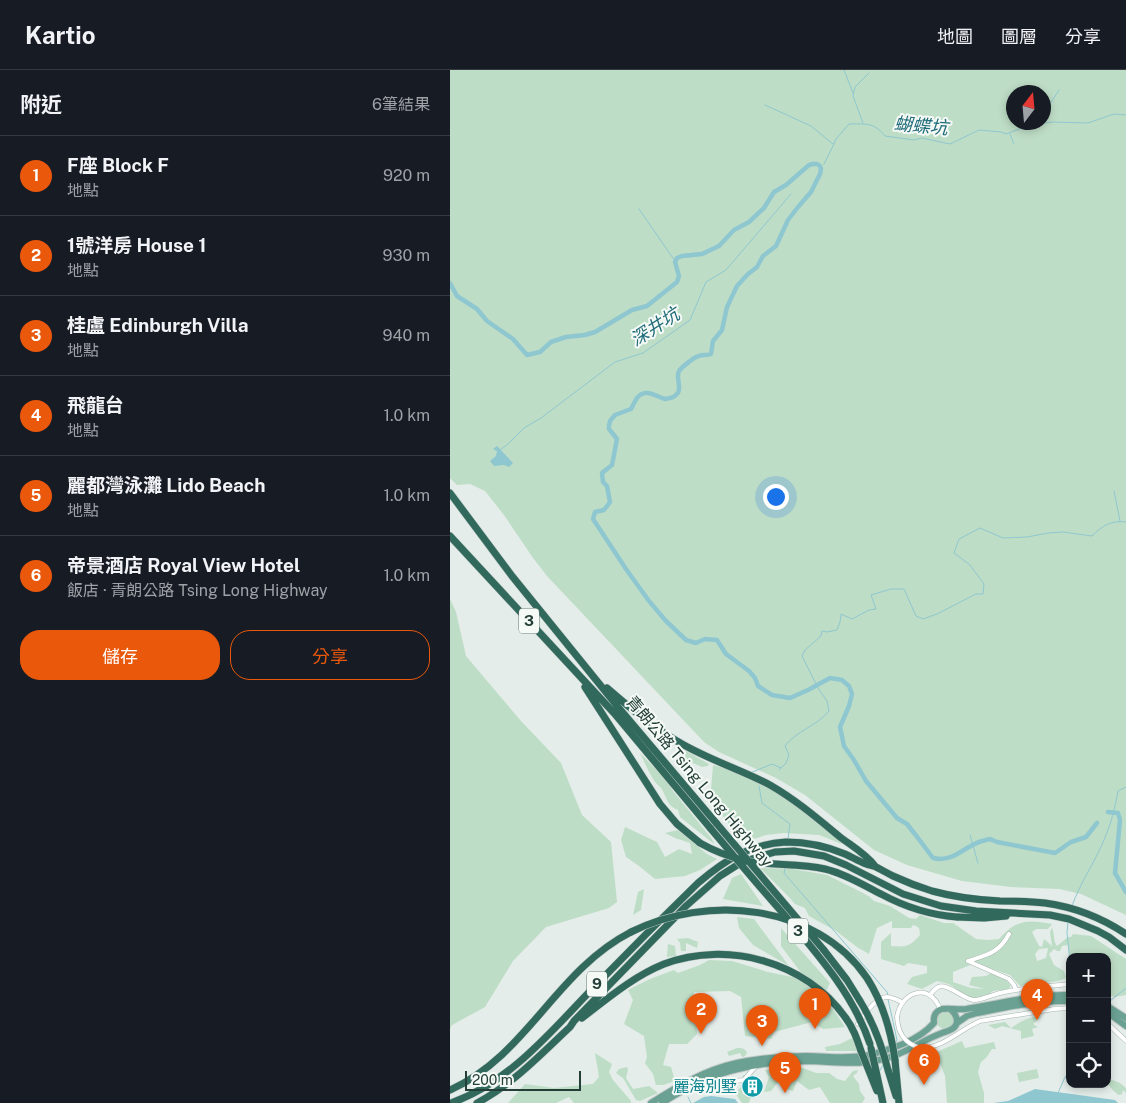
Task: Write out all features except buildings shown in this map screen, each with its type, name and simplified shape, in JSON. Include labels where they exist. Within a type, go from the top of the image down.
[{"type":"highway","name":"青朗公路 Tsing Long Highway","points":[[450,493],[512,576],[809,944],[848,996],[863,1024],[870,1044],[883,1103]]},
{"type":"highway","name":"青朗公路 Tsing Long Highway","points":[[450,536],[614,714],[815,938],[838,967],[864,1007],[880,1043],[899,1103]]},
{"type":"highway","points":[[572,668],[660,804],[677,824],[700,842],[720,852],[747,861],[811,867],[837,872],[894,901],[934,914],[984,918],[998,914],[1050,915],[1074,920],[1098,930],[1126,950]]},
{"type":"highway","points":[[596,678],[642,717],[678,742],[768,784],[793,799],[868,858],[875,867]]},
{"type":"highway","name":"9","points":[[451,1103],[490,1085],[518,1062],[698,883],[714,869],[737,855],[755,848],[775,843],[795,842],[814,844],[835,850],[907,883],[947,895],[1054,904],[1078,910],[1126,934]]},
{"type":"highway","name":"9","points":[[477,1103],[513,1081],[570,1027],[686,906],[720,876],[742,862],[786,851],[805,852],[824,856],[896,891],[921,900],[946,907],[998,914]]},
{"type":"highway","points":[[450,1090],[471,1079],[494,1062],[517,1040],[580,968],[603,949],[631,932],[662,919],[707,910],[733,910],[760,913],[785,919],[808,928],[826,938],[858,967],[881,1005],[892,1039],[899,1103]]},
{"type":"highway","points":[[570,1027],[621,988],[645,972],[666,963],[691,956],[724,954],[749,957],[778,966],[807,981],[832,1001],[846,1018],[856,1035],[883,1103]]},
{"type":"main road","points":[[946,1032],[938,1029],[934,1023],[934,1016],[940,1009],[965,1009],[1036,997],[1066,996]]},
{"type":"main road","points":[[662,1103],[707,1078],[728,1071],[758,1065],[796,1062],[835,1063],[880,1060],[910,1049],[934,1036],[953,1029],[957,1023],[967,1016],[1044,1002],[1066,1001]]},
{"type":"main road","points":[[1111,1009],[1126,1018]]},
{"type":"main road","points":[[951,1010],[956,1015],[957,1023]]},
{"type":"main road","points":[[1111,1015],[1126,1026]]},
{"type":"main road","points":[[651,1103],[690,1080],[737,1063],[776,1057],[849,1057],[878,1053],[917,1038],[934,1023]]},
{"type":"street","points":[[1008,934],[1005,942],[996,950],[968,961],[1009,978],[1016,990]]},
{"type":"street","points":[[930,995],[939,987],[944,986],[971,1000],[1016,990],[1066,984]]},
{"type":"street","points":[[940,1009],[935,999],[930,995],[920,992],[908,997],[902,1002],[897,1017],[899,1031],[903,1038],[915,1046],[928,1048],[942,1043],[980,1021],[1066,1008]]},
{"type":"street","points":[[858,1024],[878,1000],[886,997],[902,1002]]},
{"type":"street","points":[[1111,1027],[1126,1042]]},
{"type":"street","points":[[707,1078],[735,1082],[744,1080],[758,1065]]},
{"type":"green space","points":[[450,70],[1126,70],[1126,915],[1081,894],[1059,889],[1011,887],[962,881],[907,865],[874,850],[805,795],[776,778],[719,752],[704,742],[547,576],[485,491],[470,484],[457,485],[450,478]]},
{"type":"green space","points":[[450,599],[456,612],[466,656],[521,721],[561,763],[582,815],[611,842],[617,902],[609,908],[546,927],[513,961],[485,1007],[452,1025],[450,1029]]},
{"type":"green space","points":[[686,751],[709,764],[708,766],[702,767],[684,759]]},
{"type":"green space","points":[[640,753],[667,781],[714,844],[680,817],[678,810],[669,803],[661,788],[653,779]]},
{"type":"green space","points":[[713,765],[727,769],[786,796],[824,824],[842,844],[819,835],[784,833],[766,835],[744,842],[708,798],[711,790]]},
{"type":"green space","points":[[625,827],[657,842],[665,857],[679,849],[692,854],[690,843],[665,833],[678,830],[707,854],[717,859],[700,870],[685,876],[655,879],[626,857],[621,840]]},
{"type":"green space","points":[[760,868],[793,869],[827,875],[863,893],[874,901],[890,906],[909,918],[916,919],[920,915],[944,923],[953,923],[976,939],[999,939],[1011,928],[1023,922],[1052,924],[1048,929],[1036,929],[1032,932],[1039,946],[1042,947],[1044,939],[1052,946],[1050,932],[1052,928],[1057,946],[1073,934],[1091,936],[1126,959],[1126,995],[1114,997],[1111,995],[1111,953],[1069,953],[1068,945],[1062,946],[1060,951],[1054,949],[1049,954],[1054,965],[1064,971],[1066,978],[1059,981],[1020,986],[1010,975],[975,963],[953,972],[953,982],[971,988],[983,989],[969,985],[972,977],[986,976],[991,973],[1004,978],[1011,985],[1009,989],[993,991],[991,995],[980,998],[972,998],[949,984],[937,981],[922,989],[907,984],[912,977],[927,973],[927,966],[908,963],[904,966],[881,959],[881,942],[891,933],[891,946],[904,946],[913,942],[920,935],[919,928],[913,925],[911,928],[892,928],[892,921],[877,928],[869,954],[836,931],[809,916],[805,908],[795,904]],"holes":[[[1048,948],[1046,958],[1037,961],[1035,954],[1039,949]]]},
{"type":"green space","points":[[741,874],[763,906],[723,899],[732,878]]},
{"type":"green space","points":[[644,889],[641,910],[633,915],[638,892]]},
{"type":"green space","points":[[737,917],[754,919],[789,966],[753,945],[739,928]]},
{"type":"green space","points":[[781,928],[830,983],[826,991],[802,974],[781,946]]},
{"type":"green space","points":[[688,938],[698,942],[697,948],[686,943],[686,951],[681,951],[680,943],[677,939]]},
{"type":"green space","points":[[668,944],[675,946],[676,956],[667,957]]},
{"type":"green space","points":[[709,960],[732,961],[768,972],[797,978],[831,1006],[845,1027],[823,1029],[812,1022],[774,1032],[771,1039],[745,1036],[741,997],[730,991],[694,992],[697,1034],[687,1044],[669,1044],[663,1065],[671,1067],[675,1081],[656,1085],[653,1074],[645,1063],[647,1057],[644,1036],[624,1024],[633,1000],[628,990],[674,970],[678,973]]},
{"type":"green space","points":[[945,1011],[951,1014],[954,1020],[951,1026],[945,1029],[939,1026],[936,1020],[939,1014]]},
{"type":"green space","points":[[1033,1017],[1041,1017],[1033,1024],[1038,1027],[1032,1029],[1034,1036],[1021,1039],[1021,1031],[1002,1026],[995,1029],[988,1025],[1005,1022],[1011,1028]]},
{"type":"green space","points":[[854,1037],[859,1051],[826,1051],[825,1047],[840,1044]]},
{"type":"green space","points":[[962,1041],[965,1048],[994,1042],[996,1049],[992,1049],[981,1062],[978,1072],[984,1093],[984,1103],[947,1103],[945,1076],[940,1063],[918,1060]]},
{"type":"green space","points":[[737,1048],[745,1050],[747,1053],[745,1056],[742,1057],[740,1053],[729,1056],[727,1052]]},
{"type":"green space","points":[[595,1053],[612,1064],[609,1072],[631,1103],[574,1103],[569,1097],[556,1103],[508,1103],[525,1084],[554,1088],[593,1084],[599,1077]]},
{"type":"green space","points":[[627,1067],[626,1078],[633,1089],[649,1086],[658,1093],[640,1101],[636,1100],[623,1078],[616,1073],[619,1069]]},
{"type":"green space","points":[[803,1068],[816,1073],[829,1073],[837,1079],[845,1081],[853,1071],[858,1070],[853,1076],[865,1098],[862,1103],[830,1103],[820,1087],[809,1090],[797,1081],[793,1091],[789,1090],[780,1080],[771,1091],[764,1092],[769,1077],[765,1070]]},
{"type":"green space","points":[[1037,1069],[1039,1078],[1019,1082],[1017,1073]]},
{"type":"green space","points":[[743,1075],[753,1075],[742,1094],[751,1096],[749,1103],[742,1103],[735,1093],[742,1086]]},
{"type":"green space","points":[[1111,1080],[1126,1088],[1126,1093],[1123,1090],[1122,1094],[1119,1095],[1113,1090]]},
{"type":"water","points":[[497,446],[513,463],[509,467],[504,465],[494,466],[490,461],[496,456],[497,451],[493,449]]},
{"type":"water","points":[[1035,1089],[1115,1100],[1118,1103],[993,1103],[1008,1101]]},
{"type":"water","points":[[704,1097],[735,1099],[738,1103],[693,1103]]},
{"type":"waterway","points":[[844,70],[853,93]]},
{"type":"waterway","points":[[863,123],[853,96],[855,87],[869,73]]},
{"type":"waterway","points":[[1051,102],[1059,90]]},
{"type":"waterway","points":[[765,105],[811,126],[833,144]]},
{"type":"waterway","name":"蝴蝶坑","points":[[824,164],[836,139],[849,124],[873,126],[885,136],[914,140],[922,138],[950,144],[979,130],[1006,134],[1030,125],[1053,122],[1088,123],[1114,114],[1126,115]]},
{"type":"waterway","points":[[1010,134],[1014,144]]},
{"type":"waterway","points":[[450,283],[457,296],[477,309],[487,321],[513,339],[527,355],[540,352],[551,342],[566,337],[595,332],[632,310],[647,306],[677,282],[679,276],[675,262],[677,258],[702,254],[719,246],[734,230],[749,222],[764,208],[774,192],[786,185],[809,165],[817,164],[820,166],[820,174],[811,192],[788,220],[776,246],[763,256],[757,267],[737,286],[727,307],[722,330],[713,341],[711,354],[697,357],[688,362],[679,371],[679,391],[677,395],[665,399],[644,393],[637,398],[631,409],[615,415],[610,421],[609,429],[617,439],[612,465],[602,473],[610,502],[604,510],[595,512],[593,519],[649,601],[686,640],[696,643],[705,639],[717,640],[726,654],[749,671],[755,678],[758,686],[772,695],[790,698],[830,678],[842,680],[849,686],[852,694],[840,727],[844,746],[866,781],[897,818],[907,824],[933,858],[947,858],[976,843],[990,839],[1055,853],[1071,842],[1086,837],[1097,823]]},
{"type":"waterway","name":"深井坑","points":[[500,450],[524,428],[541,418],[615,362],[643,353],[690,320],[706,282],[726,270],[791,194]]},
{"type":"waterway","points":[[639,209],[675,261]]},
{"type":"waterway","points":[[1114,491],[1120,521]]},
{"type":"waterway","points":[[779,770],[786,763],[789,755],[785,746],[795,736],[819,721],[829,711],[827,701],[818,688],[802,656],[805,650],[821,636],[822,631],[837,630],[841,614],[852,619],[869,610],[876,609],[871,595],[891,589],[904,589],[916,616],[923,619],[976,594],[983,594],[984,584],[970,565],[954,553],[959,539],[980,528],[1003,538],[1063,532],[1092,536],[1107,524],[1126,522]]},
{"type":"waterway","points":[[750,773],[772,764],[781,768]]},
{"type":"waterway","points":[[759,786],[762,803],[790,824],[788,839]]},
{"type":"waterway","points":[[1072,906],[1106,834],[1118,791],[1126,787]]},
{"type":"waterway","points":[[1108,812],[1118,813],[1120,820],[1115,873],[1126,892]]},
{"type":"waterway","points":[[970,835],[978,863]]},
{"type":"waterway","points":[[785,868],[784,873],[888,995]]},
{"type":"waterway","points":[[1068,922],[1069,953]]},
{"type":"waterway","points":[[1111,1000],[1126,988]]},
{"type":"waterway","points":[[888,999],[897,1040],[895,1044]]},
{"type":"waterway","points":[[879,1072],[883,1065]]},
{"type":"waterway","points":[[1058,1093],[1066,1076]]},
{"type":"waterway","points":[[688,1097],[691,1103]]},
{"type":"place","name":"飛龍台","points":[[1037,1020]]},
{"type":"place","name":"F座 Block F","points":[[815,1029]]},
{"type":"place","name":"1號洋房 House 1","points":[[701,1034]]},
{"type":"place","name":"桂盧 Edinburgh Villa","points":[[762,1046]]},
{"type":"place","name":"帝景酒店 Royal View Hotel","points":[[924,1085]]},
{"type":"place","name":"麗海別墅","points":[[753,1086]]},
{"type":"place","name":"麗都灣泳灘 Lido Beach","points":[[785,1093]]}]
